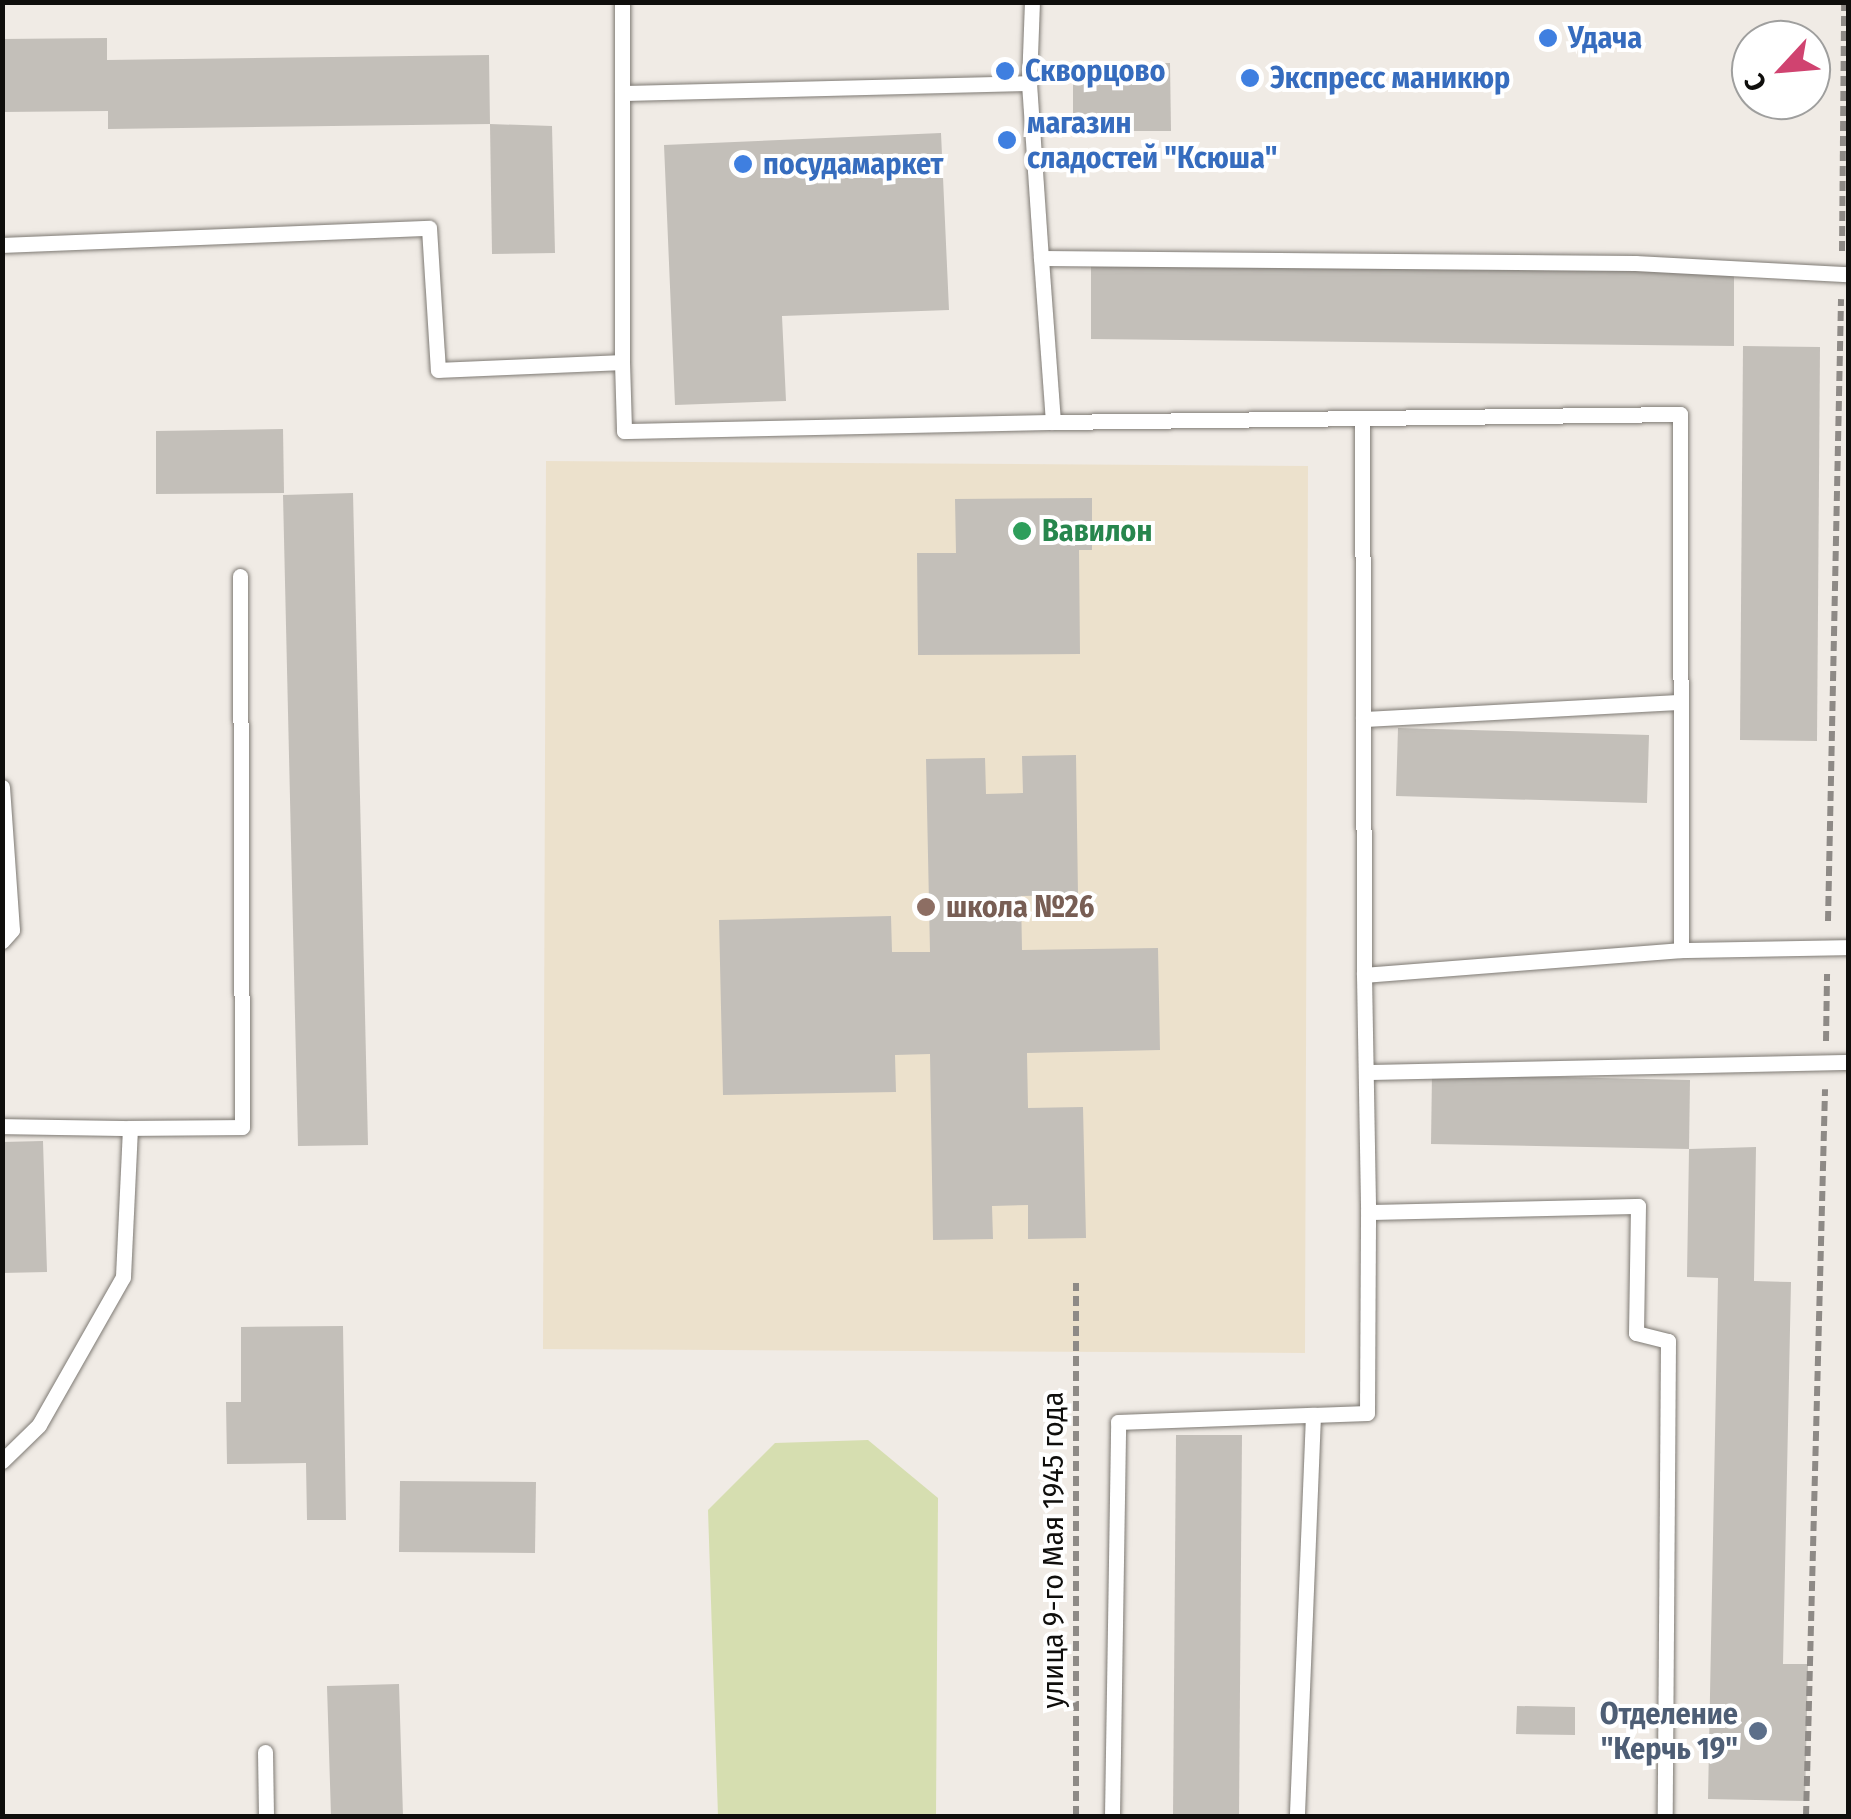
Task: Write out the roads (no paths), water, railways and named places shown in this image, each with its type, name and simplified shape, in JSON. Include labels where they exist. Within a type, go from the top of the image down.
[{"type":"lane","points":[[622,2],[624,431],[1680,414],[1681,950]]},
{"type":"lane","points":[[1032,2],[1030,84],[1054,422]]},
{"type":"lane","points":[[622,93],[1030,84]]},
{"type":"lane","points":[[2,246],[429,228],[438,370],[622,362]]},
{"type":"lane","points":[[1042,258],[1845,271]]},
{"type":"lane","points":[[1112,1816],[1118,1422],[1367,1413],[1362,418]]},
{"type":"lane","points":[[2,1126],[242,1127],[240,576]]},
{"type":"lane","points":[[1363,719],[1680,702]]},
{"type":"lane","points":[[2,787],[12,930],[2,941]]},
{"type":"lane","points":[[1364,974],[1681,950],[1848,947]]},
{"type":"lane","points":[[1366,1072],[1848,1062]]},
{"type":"lane","points":[[2,1461],[38,1425],[124,1277],[130,1128]]},
{"type":"lane","points":[[1368,1212],[1638,1206],[1636,1334],[1668,1341],[1665,1816]]},
{"type":"lane","points":[[1297,1816],[1312,1415]]},
{"type":"lane","points":[[264,1752],[266,1816]]},
{"type":"place","name":"Удача","points":[[1548,38]]},
{"type":"place","name":"Скворцово","points":[[1005,71]]},
{"type":"place","name":"Экспресс маникюр","points":[[1250,78]]},
{"type":"place","name":"магазин сладостей \"Ксюша\"","points":[[1007,140]]},
{"type":"place","name":"посудамаркет","points":[[743,164]]},
{"type":"place","name":"Вавилон","points":[[1022,531]]},
{"type":"place","name":"школа №26","points":[[926,907]]},
{"type":"place","name":"Отделение \"Керчь 19\"","points":[[1758,1731]]}]
